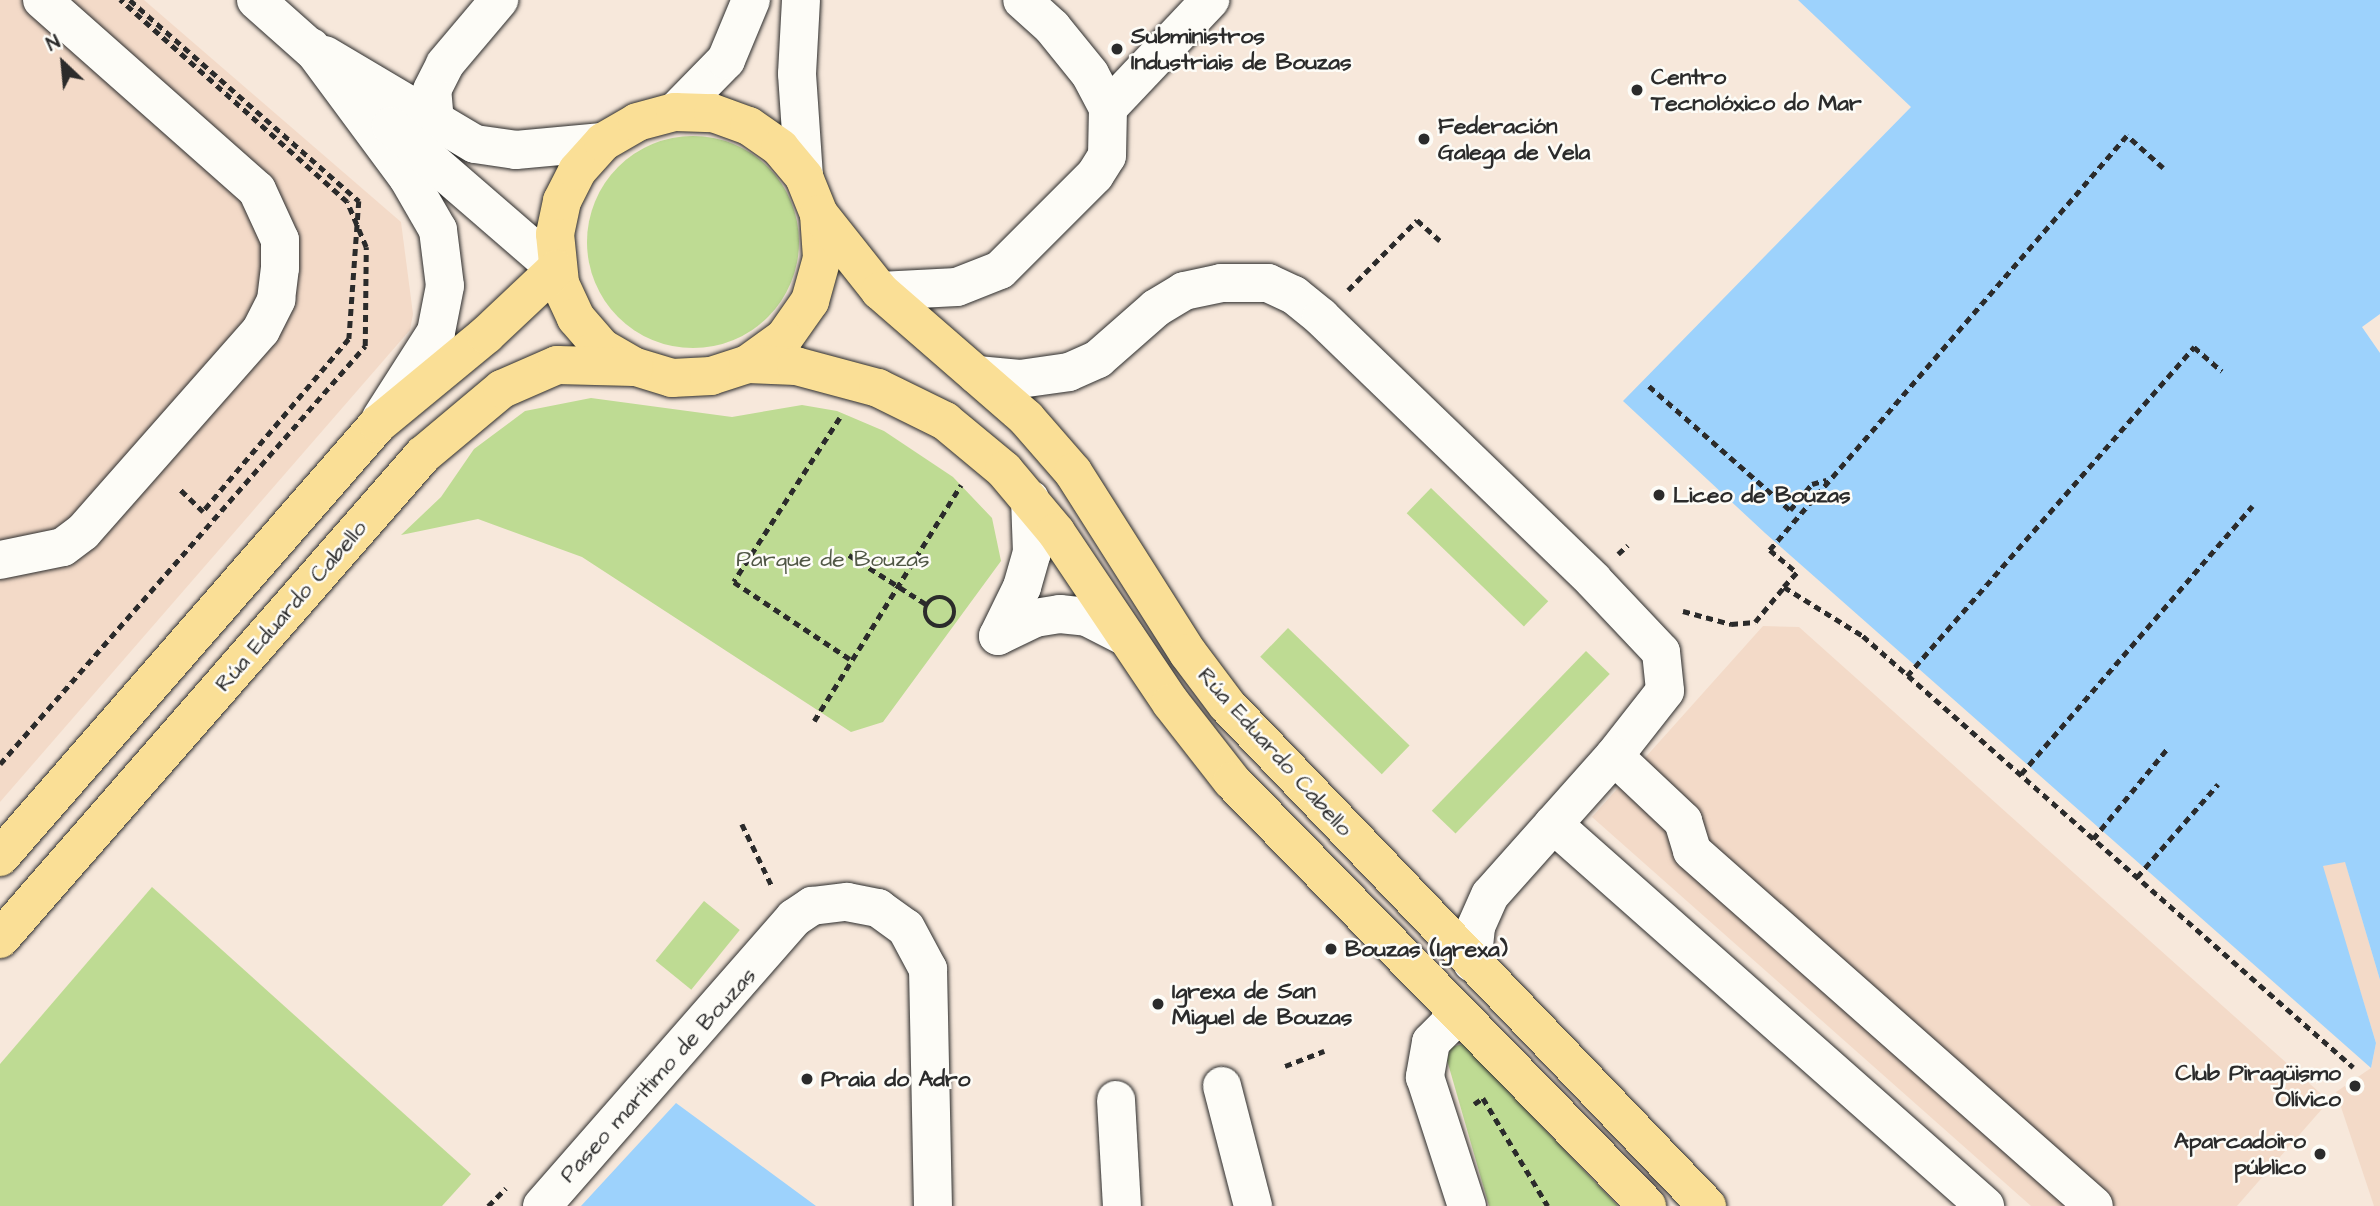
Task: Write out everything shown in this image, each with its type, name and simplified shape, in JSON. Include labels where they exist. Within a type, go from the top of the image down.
[{"type":"main road","points":[[675,112],[713,113],[749,126],[780,148],[804,177],[819,214],[822,258],[810,302],[784,338],[748,365],[711,376],[672,378],[635,367],[602,348],[576,318],[556,268],[555,234],[562,201],[577,171],[603,142],[637,122],[675,112]]},
{"type":"main road","name":"Rúa Eduardo Cabello","points":[[819,214],[880,291],[928,337],[1026,418],[1073,472],[1188,653],[1227,705],[1707,1206]]},
{"type":"main road","points":[[0,857],[378,424],[486,335],[556,268]]},
{"type":"main road","name":"Rúa Eduardo Cabello","points":[[0,939],[423,455],[502,389],[557,365],[635,367]]},
{"type":"main road","name":"Rúa Eduardo Cabello","points":[[748,365],[796,366],[839,375],[907,400],[979,446],[1030,499],[1217,763],[1458,1015],[1647,1206]]},
{"type":"street","points":[[0,560],[63,547],[83,532],[261,330],[276,300],[280,268],[280,240],[257,190],[42,0]]},
{"type":"street","points":[[256,0],[311,47],[418,153],[556,268]]},
{"type":"street","points":[[435,122],[432,90],[445,64],[499,0]]},
{"type":"street","points":[[675,112],[726,60],[751,0]]},
{"type":"street","points":[[801,0],[797,74],[804,177]]},
{"type":"street","points":[[880,291],[957,287],[1000,270],[1015,259],[1107,156],[1108,108],[1090,74],[1052,27],[1022,0]]},
{"type":"street","points":[[1108,108],[1210,0]]},
{"type":"street","points":[[311,47],[475,144],[516,150],[603,142]]},
{"type":"street","points":[[311,47],[408,178],[438,230],[445,286],[436,332],[378,424]]},
{"type":"street","points":[[977,375],[1020,380],[1069,372],[1098,359],[1156,308],[1184,290],[1222,283],[1268,283],[1294,295],[1583,570],[1661,652],[1665,691],[1614,756],[1490,895],[1476,928],[1472,963]]},
{"type":"street","points":[[1030,499],[1032,553],[1022,587],[998,636],[1035,618],[1060,614],[1087,617],[1126,637]]},
{"type":"street","points":[[1614,756],[1683,821],[1692,850],[2094,1206]]},
{"type":"street","points":[[1553,824],[1985,1206]]},
{"type":"street","name":"Paseo marítimo de Bouzas","points":[[542,1206],[775,944],[794,918],[812,906],[847,902],[878,908],[917,942],[928,969],[933,1206]]},
{"type":"street","points":[[1458,1015],[1431,1042],[1425,1077],[1467,1206]]},
{"type":"street","points":[[1222,1086],[1253,1206]]},
{"type":"street","points":[[1116,1100],[1122,1206]]},
{"type":"path","points":[[1683,611],[1731,624],[1755,622],[1797,573],[1770,550],[1827,480],[2127,136],[2163,168]]},
{"type":"path","points":[[1340,298],[1417,220],[1440,241]]},
{"type":"path","points":[[1908,676],[2193,347],[2222,371]]},
{"type":"path","points":[[1649,386],[1790,510],[1812,484],[1827,480]]},
{"type":"path","points":[[846,408],[734,582],[850,659]]},
{"type":"path","points":[[814,721],[850,659],[965,478]]},
{"type":"path","points":[[180,490],[203,512]]},
{"type":"path","points":[[2021,774],[2252,506]]},
{"type":"path","points":[[849,555],[926,604],[929,623],[941,627],[953,620],[951,601],[937,596],[926,604]]},
{"type":"path","points":[[1784,587],[1863,636],[2353,1067]]},
{"type":"path","points":[[2093,839],[2166,749]]},
{"type":"path","points":[[2137,877],[2218,784]]},
{"type":"path","points":[[742,824],[776,891]]},
{"type":"path","points":[[1285,1066],[1324,1051]]},
{"type":"path","points":[[1464,1096],[1468,1107],[1483,1098],[1548,1206]]},
{"type":"path","points":[[488,1206],[512,1183]]},
{"type":"shaded area","points":[[0,0],[144,0],[401,222],[413,314],[410,330],[0,802]]},
{"type":"shaded area","points":[[1763,626],[1799,627],[2329,1101],[2237,1206],[2031,1206],[1592,817]]},
{"type":"shaded area","points":[[2345,861],[2380,980],[2380,1206],[2374,1206],[2336,1092],[2371,1068],[2376,1043],[2322,866]]},
{"type":"green space","points":[[693,136],[714,138],[733,144],[768,167],[791,202],[797,221],[797,263],[791,282],[768,317],[733,340],[714,346],[693,348],[672,346],[653,340],[618,317],[595,282],[589,263],[587,242],[589,221],[595,202],[618,167],[653,144],[672,138]]},
{"type":"green space","name":"Parque de Bouzas","points":[[591,398],[732,417],[802,405],[837,411],[884,431],[953,477],[992,518],[1001,561],[883,722],[851,732],[582,557],[478,519],[401,535],[441,497],[474,449],[525,411]]},
{"type":"green space","points":[[1431,488],[1548,601],[1524,626],[1407,513]]},
{"type":"green space","points":[[1288,628],[1410,745],[1382,774],[1260,657]]},
{"type":"green space","points":[[1586,651],[1610,674],[1456,834],[1432,811]]},
{"type":"green space","points":[[152,887],[471,1174],[442,1206],[0,1206],[0,1064]]},
{"type":"green space","points":[[704,901],[740,930],[691,990],[656,961]]},
{"type":"green space","points":[[1463,1044],[1618,1206],[1489,1206],[1447,1060],[1451,1047]]},
{"type":"water","points":[[1798,0],[2380,0],[2380,314],[2362,327],[2380,353],[2380,980],[2345,862],[2323,866],[2376,1043],[2371,1068],[1765,533],[1623,401],[1911,107]]},
{"type":"water","points":[[676,1103],[816,1206],[581,1206]]},
{"type":"place","name":"Subministros Industriais de Bouzas","points":[[1117,49]]},
{"type":"place","name":"Centro Tecnolóxico do Mar","points":[[1637,90]]},
{"type":"place","name":"Federación Galega de Vela","points":[[1424,139]]},
{"type":"place","name":"Liceo de Bouzas","points":[[1659,495]]},
{"type":"place","name":"Bouzas (Igrexa)","points":[[1331,949]]},
{"type":"place","name":"Igrexa de San Miguel de Bouzas","points":[[1158,1004]]},
{"type":"place","name":"Praia do Adro","points":[[807,1079]]},
{"type":"place","name":"Club Piragüismo Olívico","points":[[2355,1086]]},
{"type":"place","name":"Aparcadoiro público","points":[[2320,1154]]}]
